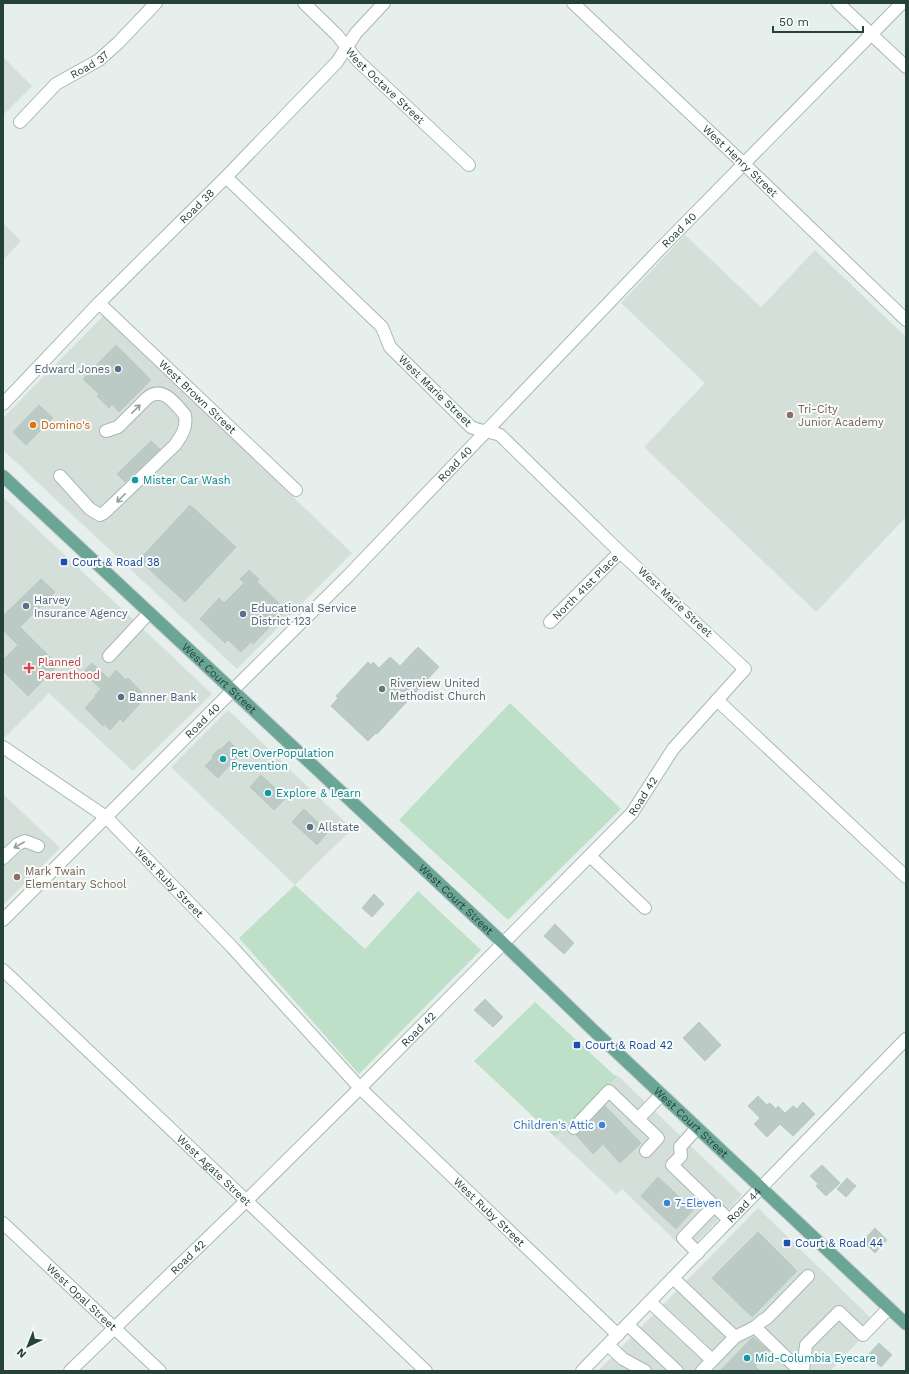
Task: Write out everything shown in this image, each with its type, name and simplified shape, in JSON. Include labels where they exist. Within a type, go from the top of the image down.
[{"type":"main road","name":"West Court Street","points":[[3,476],[503,943],[661,1095],[906,1324]]},
{"type":"street","name":"Road 37","points":[[20,122],[56,84],[99,60],[118,43],[156,3]]},
{"type":"street","name":"West Octave Street","points":[[304,3],[337,35],[357,60],[469,165]]},
{"type":"street","name":"Road 38","points":[[3,404],[99,303],[226,177],[337,62],[356,32],[384,3]]},
{"type":"street","name":"West Henry Street","points":[[573,3],[744,164],[906,320]]},
{"type":"street","points":[[838,3],[906,67]]},
{"type":"street","name":"Road 40","points":[[3,920],[348,576],[648,262],[902,3]]},
{"type":"street","name":"West Marie Street","points":[[226,177],[382,327],[390,347],[471,428],[478,431],[494,432],[500,436],[620,552],[746,669]]},
{"type":"street","name":"West Brown Street","points":[[99,303],[296,490]]},
{"type":"street","points":[[60,476],[90,509],[100,515],[104,513],[175,445],[183,435],[185,415],[165,396],[158,393],[152,394],[118,427],[106,431]]},
{"type":"street","name":"North 41st Place","points":[[550,622],[620,552]]},
{"type":"street","points":[[109,656],[149,613]]},
{"type":"street","name":"Road 42","points":[[70,1371],[246,1201],[360,1088],[632,813],[673,749],[746,669]]},
{"type":"street","points":[[717,700],[906,877]]},
{"type":"street","name":"West Ruby Street","points":[[3,747],[106,817],[231,946],[360,1088],[618,1335]]},
{"type":"street","points":[[3,858],[18,844],[25,841],[38,846]]},
{"type":"street","points":[[590,856],[645,908]]},
{"type":"street","name":"West Agate Street","points":[[3,970],[426,1371]]},
{"type":"street","name":"Road 44","points":[[582,1371],[906,1039]]},
{"type":"street","points":[[574,1128],[609,1091],[658,1138],[646,1151]]},
{"type":"street","points":[[638,1119],[661,1095]]},
{"type":"street","points":[[697,1128],[680,1147],[681,1156],[672,1165],[729,1220]]},
{"type":"street","points":[[698,1253],[683,1238],[714,1206]]},
{"type":"street","name":"West Opal Street","points":[[3,1223],[160,1371]]},
{"type":"street","points":[[702,1371],[735,1337],[755,1327],[767,1318],[808,1276]]},
{"type":"street","points":[[673,1278],[735,1337]]},
{"type":"street","points":[[650,1302],[712,1360]]},
{"type":"street","points":[[801,1371],[806,1345],[839,1312],[863,1335],[889,1308]]},
{"type":"street","points":[[628,1324],[677,1371]]},
{"type":"street","points":[[755,1327],[801,1371]]},
{"type":"street","points":[[608,1345],[623,1359],[644,1371]]},
{"type":"shaded area","points":[[3,57],[32,86],[3,115]]},
{"type":"shaded area","points":[[3,223],[21,241],[3,260]]},
{"type":"shaded area","name":"Tri-City Junior Academy","points":[[685,235],[761,307],[815,250],[906,337],[906,517],[816,612],[644,447],[705,383],[621,303]]},
{"type":"shaded area","points":[[103,316],[352,553],[237,669],[3,450],[3,418]]},
{"type":"shaded area","points":[[3,497],[212,694],[133,771],[49,693],[3,739]]},
{"type":"shaded area","points":[[228,710],[352,829],[295,885],[171,767]]},
{"type":"shaded area","name":"Mark Twain Elementary School","points":[[3,794],[60,848],[3,905]]},
{"type":"shaded area","points":[[618,1076],[742,1195],[687,1252],[622,1189],[616,1194],[555,1137]]},
{"type":"shaded area","points":[[758,1208],[876,1323],[830,1371],[598,1371]]},
{"type":"green space","points":[[510,703],[621,809],[508,920],[399,820]]},
{"type":"green space","points":[[295,885],[365,949],[418,891],[481,950],[359,1074],[239,938]]},
{"type":"green space","points":[[535,1002],[614,1075],[618,1076],[555,1137],[474,1061]]},
{"type":"building","points":[[116,345],[151,380],[119,412],[112,404],[109,408],[97,396],[99,394],[83,379]]},
{"type":"building","name":"Domino's","points":[[39,405],[53,418],[26,445],[13,432]]},
{"type":"building","points":[[151,441],[160,449],[125,482],[117,474]]},
{"type":"building","points":[[190,505],[236,547],[185,602],[139,560]]},
{"type":"building","name":"Educational Service District 123","points":[[249,570],[259,579],[257,582],[286,610],[253,644],[251,642],[241,652],[228,640],[225,643],[200,619],[219,598],[224,603],[244,583],[240,579]]},
{"type":"building","points":[[41,579],[55,592],[20,627],[58,665],[28,696],[3,671],[3,660],[18,645],[3,630],[3,616]]},
{"type":"building","points":[[418,647],[439,667],[377,734],[376,733],[368,741],[331,706],[338,698],[336,696],[368,662],[371,665],[373,662],[379,668],[390,657],[400,666]]},
{"type":"building","name":"Banner Bank","points":[[92,663],[109,679],[116,670],[126,680],[128,678],[146,697],[123,722],[120,719],[110,730],[104,724],[103,726],[85,708],[101,689],[83,672]]},
{"type":"building","name":"Pet OverPopulation Prevention","points":[[229,741],[241,753],[218,778],[205,766],[213,758],[212,756]]},
{"type":"building","name":"Explore & Learn","points":[[261,775],[286,798],[274,810],[250,787]]},
{"type":"building","name":"Allstate","points":[[304,809],[328,832],[317,845],[292,822]]},
{"type":"building","points":[[374,894],[384,904],[372,917],[362,908]]},
{"type":"building","points":[[555,924],[574,943],[564,954],[544,936]]},
{"type":"building","points":[[485,999],[503,1017],[493,1027],[474,1010]]},
{"type":"building","points":[[699,1022],[721,1045],[705,1061],[683,1038]]},
{"type":"building","points":[[758,1096],[767,1105],[770,1103],[776,1109],[778,1106],[785,1113],[793,1106],[797,1109],[803,1102],[815,1114],[793,1136],[780,1124],[767,1137],[754,1124],[760,1118],[748,1106]]},
{"type":"building","points":[[605,1106],[641,1143],[620,1163],[603,1144],[593,1154],[576,1135]]},
{"type":"building","points":[[822,1165],[840,1183],[826,1196],[816,1186],[818,1184],[810,1176]]},
{"type":"building","name":"7-Eleven","points":[[658,1177],[693,1210],[676,1229],[641,1196]]},
{"type":"building","points":[[847,1178],[856,1186],[846,1197],[837,1189]]},
{"type":"building","points":[[875,1228],[887,1240],[875,1253],[863,1241]]},
{"type":"building","points":[[758,1232],[797,1271],[752,1317],[712,1278]]},
{"type":"building","name":"Mid-Columbia Eyecare","points":[[753,1337],[769,1351],[755,1366],[760,1371],[720,1371]]},
{"type":"building","points":[[879,1343],[892,1355],[881,1367],[868,1355]]},
{"type":"place","name":"Edward Jones","points":[[118,369]]},
{"type":"place","name":"Tri-City Junior Academy","points":[[790,415]]},
{"type":"place","name":"Domino's","points":[[33,425]]},
{"type":"place","name":"Mister Car Wash","points":[[135,480]]},
{"type":"place","name":"Court & Road 38","points":[[64,562]]},
{"type":"place","name":"Harvey Insurance Agency","points":[[26,606]]},
{"type":"place","name":"Educational Service District 123","points":[[243,614]]},
{"type":"place","name":"Planned Parenthood","points":[[29,668]]},
{"type":"place","name":"Riverview United Methodist Church","points":[[382,689]]},
{"type":"place","name":"Banner Bank","points":[[121,697]]},
{"type":"place","name":"Pet OverPopulation Prevention","points":[[223,759]]},
{"type":"place","name":"Explore & Learn","points":[[268,793]]},
{"type":"place","name":"Allstate","points":[[310,827]]},
{"type":"place","name":"Mark Twain Elementary School","points":[[17,877]]},
{"type":"place","name":"Court & Road 42","points":[[577,1045]]},
{"type":"place","name":"Children's Attic","points":[[602,1125]]},
{"type":"place","name":"7-Eleven","points":[[667,1203]]},
{"type":"place","name":"Court & Road 44","points":[[787,1243]]},
{"type":"place","name":"Mid-Columbia Eyecare","points":[[747,1358]]}]
